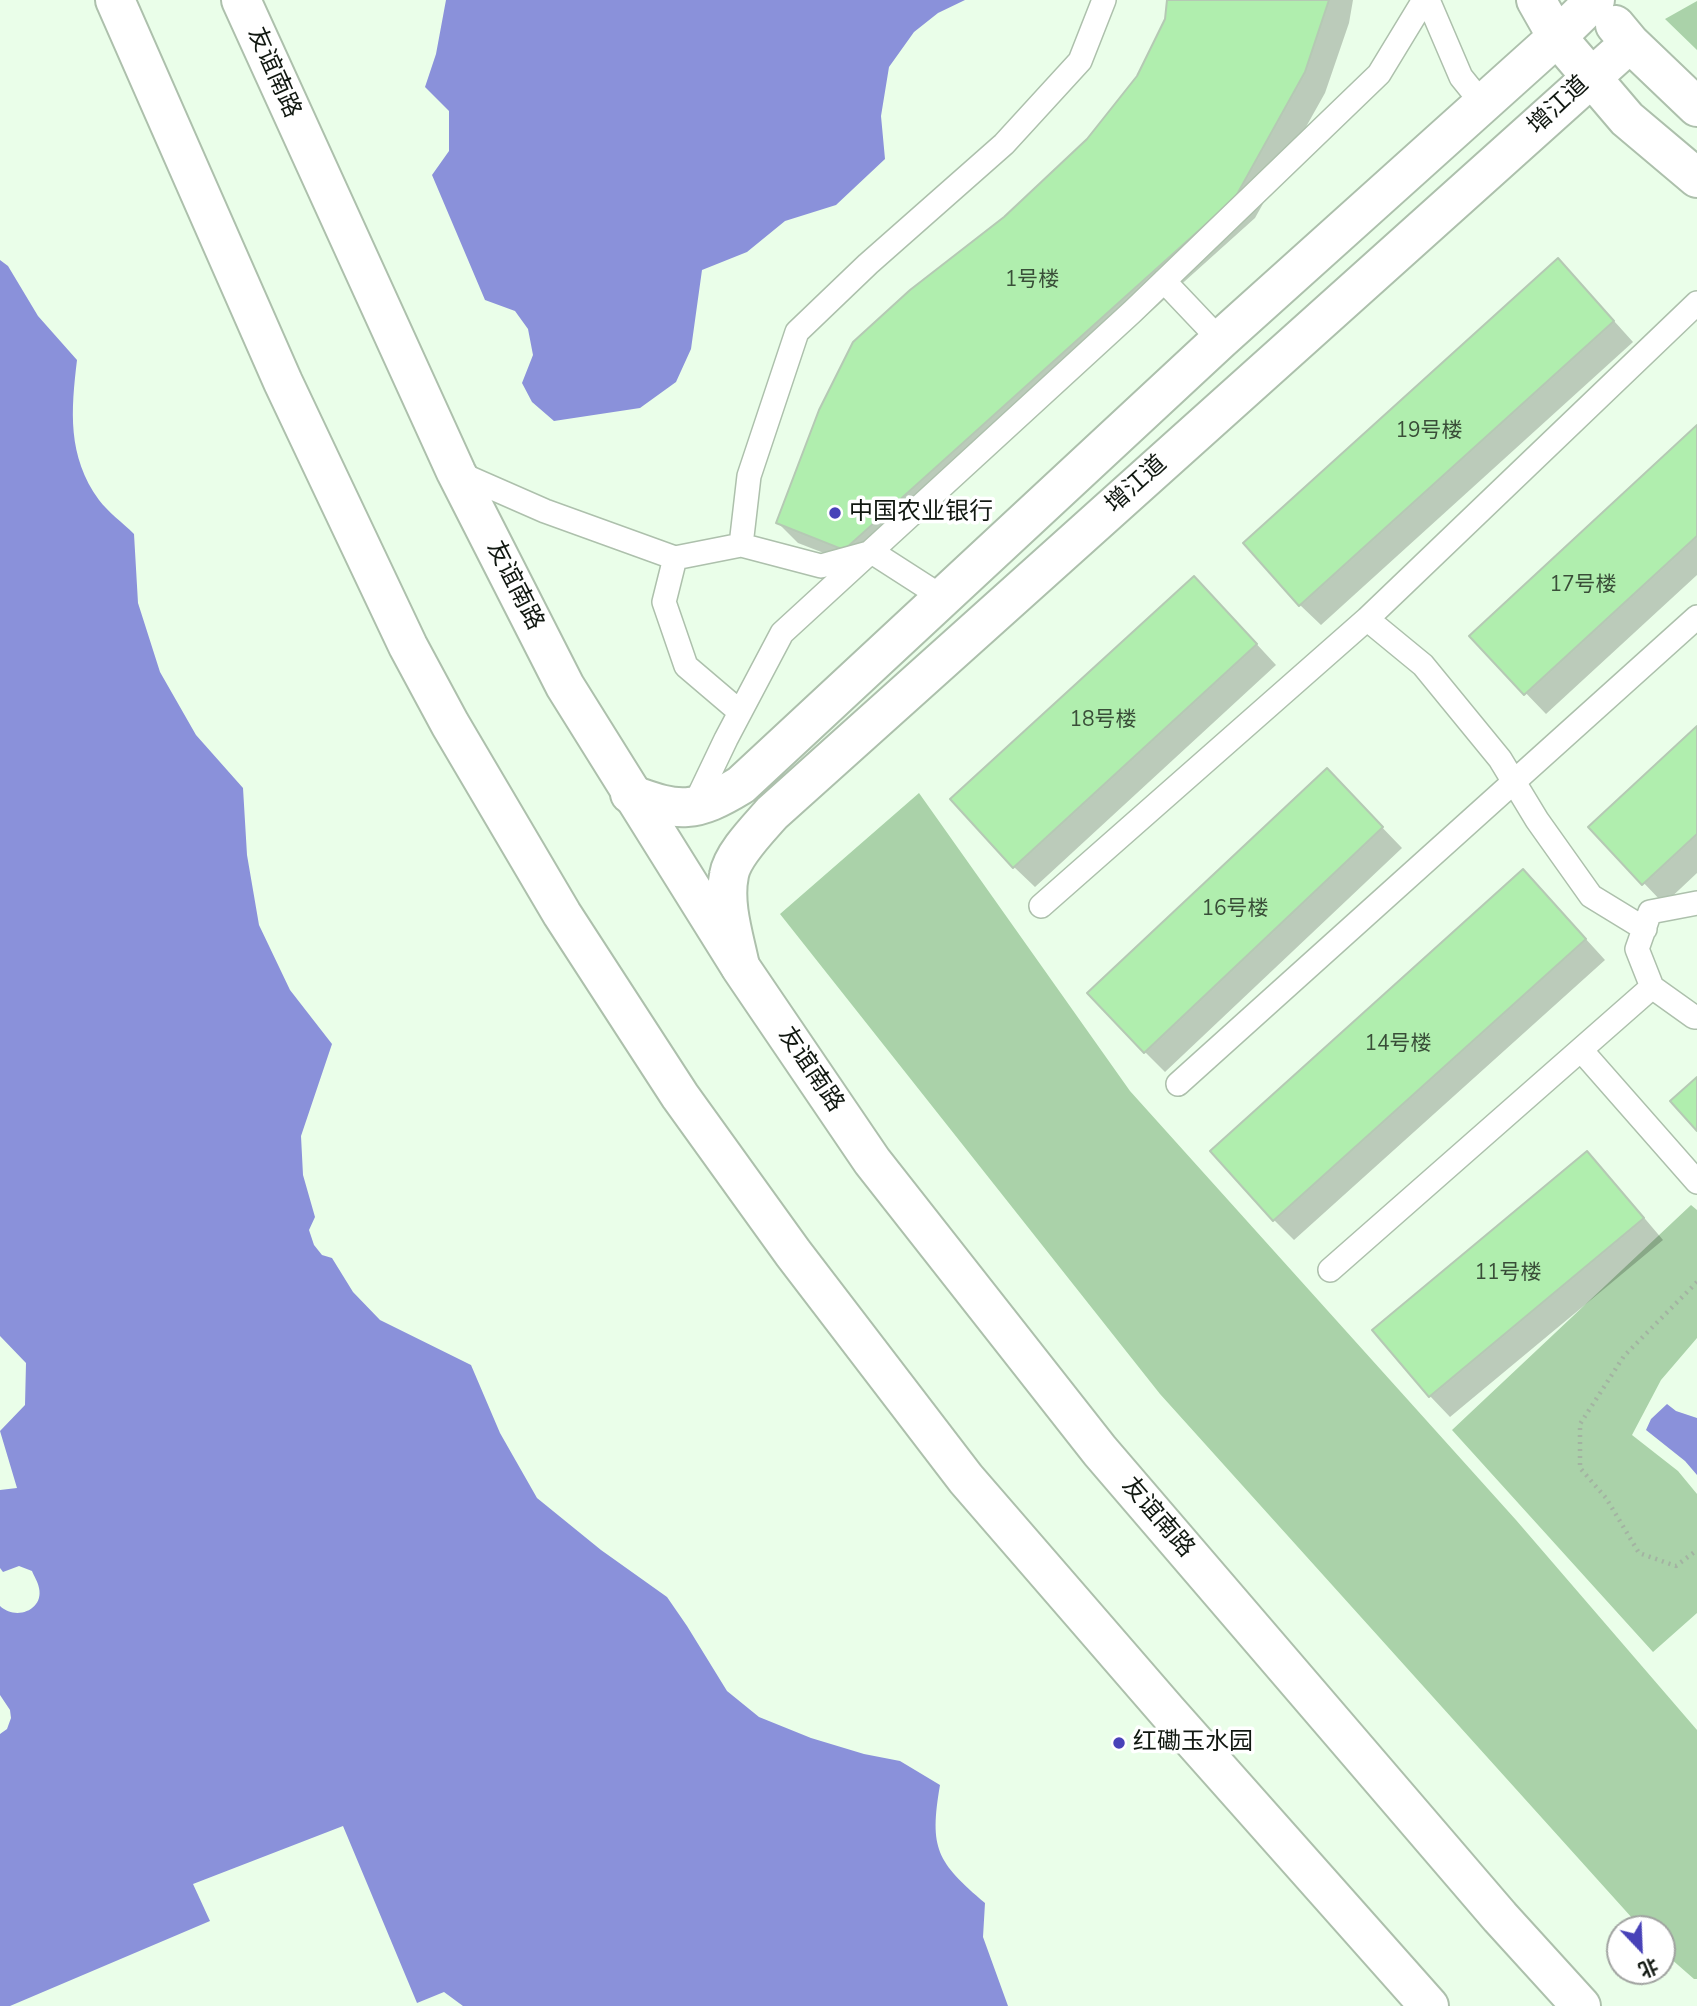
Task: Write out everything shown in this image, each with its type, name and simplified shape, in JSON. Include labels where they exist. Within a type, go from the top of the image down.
[{"type":"main road","points":[[115,0],[283,382],[408,646],[450,724],[562,914],[680,1096],[793,1253],[966,1479],[1167,1711],[1430,2006]]},
{"type":"main road","name":"友谊南路","points":[[240,0],[456,472],[565,686],[741,968],[872,1161],[1100,1451],[1500,1917],[1581,2006]]},
{"type":"main road","points":[[1536,0],[1557,37],[1627,119],[1697,178]]},
{"type":"main road","points":[[1595,0],[1630,43],[1697,107]]},
{"type":"main road","name":"增江道","points":[[630,793],[663,807],[693,808],[718,799],[741,785],[1220,340],[1595,0]]},
{"type":"main road","name":"增江道","points":[[741,968],[728,904],[729,873],[745,845],[772,813],[1630,43]]},
{"type":"lane","points":[[741,545],[749,476],[797,332],[868,264],[1004,144],[1080,61],[1104,0]]},
{"type":"lane","points":[[1426,0],[1461,77],[1482,103]]},
{"type":"lane","points":[[693,808],[782,633],[1164,281],[1379,74],[1426,0]]},
{"type":"lane","points":[[1164,281],[1220,340]]},
{"type":"lane","points":[[1041,906],[1367,620],[1697,303]]},
{"type":"lane","points":[[456,472],[545,511],[674,558],[741,545],[821,566],[872,552],[943,597]]},
{"type":"lane","points":[[674,558],[664,602],[686,666],[740,712]]},
{"type":"lane","points":[[1178,1084],[1697,617]]},
{"type":"lane","points":[[1367,620],[1423,665],[1500,759],[1537,820],[1591,896],[1645,929]]},
{"type":"lane","points":[[1697,903],[1650,912],[1637,949],[1652,987],[1697,1017]]},
{"type":"lane","points":[[1330,1270],[1652,987]]},
{"type":"lane","points":[[1581,1050],[1697,1182]]},
{"type":"path","points":[[1697,1282],[1624,1356],[1580,1424],[1580,1468],[1606,1498],[1639,1553],[1676,1566],[1697,1550]]},
{"type":"green space","points":[[1697,1],[1697,50],[1665,19]]},
{"type":"green space","points":[[919,793],[1130,1091],[1516,1520],[1697,1730],[1697,1979],[1676,1963],[1676,1915],[1629,1915],[1160,1394],[780,914]]},
{"type":"green space","points":[[1691,1205],[1697,1210],[1697,1338],[1661,1380],[1632,1435],[1678,1471],[1697,1494],[1697,1613],[1653,1652],[1452,1430]]},
{"type":"water","points":[[446,0],[965,0],[938,13],[914,32],[889,67],[881,116],[885,159],[836,205],[785,221],[747,252],[702,270],[691,349],[676,382],[640,408],[554,421],[532,402],[522,383],[533,355],[528,329],[515,311],[485,300],[432,175],[449,151],[449,111],[425,87],[436,54]]},
{"type":"water","points":[[0,260],[8,266],[38,316],[77,360],[73,415],[76,450],[81,467],[99,500],[134,534],[138,603],[160,672],[196,735],[243,788],[247,855],[259,925],[290,990],[332,1044],[301,1136],[303,1175],[315,1217],[309,1230],[314,1245],[322,1255],[332,1258],[353,1292],[380,1320],[471,1365],[500,1433],[537,1498],[601,1550],[667,1597],[727,1691],[759,1717],[811,1738],[864,1754],[900,1761],[940,1785],[936,1825],[940,1853],[956,1876],[985,1903],[983,1937],[1008,2006],[463,2006],[444,1992],[417,2003],[343,1826],[193,1884],[210,1921],[10,2006],[0,2006],[0,1734],[7,1729],[11,1718],[10,1710],[0,1695],[0,1606],[14,1613],[21,1613],[33,1607],[39,1596],[32,1571],[19,1566],[3,1572],[0,1568],[0,1490],[17,1488],[0,1431],[25,1405],[26,1363],[0,1336]]},
{"type":"water","points":[[1667,1404],[1676,1411],[1697,1418],[1697,1475],[1685,1461],[1646,1430],[1651,1419]]},
{"type":"building","points":[[1167,0],[1329,0],[1305,72],[1235,198],[844,550],[776,523],[819,410],[853,342],[910,290],[1004,217],[1087,139],[1137,76],[1165,19]]},
{"type":"building","points":[[1558,258],[1614,321],[1299,606],[1243,543]]},
{"type":"building","points":[[1697,425],[1697,536],[1524,695],[1469,636]]},
{"type":"building","points":[[1194,576],[1257,644],[1013,868],[950,799]]},
{"type":"building","points":[[1697,726],[1697,834],[1642,885],[1588,827]]},
{"type":"building","points":[[1327,768],[1383,827],[1144,1053],[1087,993]]},
{"type":"building","points":[[1523,869],[1586,939],[1273,1221],[1210,1151]]},
{"type":"building","points":[[1697,1077],[1697,1131],[1670,1101]]},
{"type":"building","points":[[1587,1151],[1644,1218],[1429,1397],[1372,1330]]},
{"type":"place","name":"中国农业银行","points":[[835,513]]},
{"type":"place","name":"红磡玉水园","points":[[1119,1743]]}]
